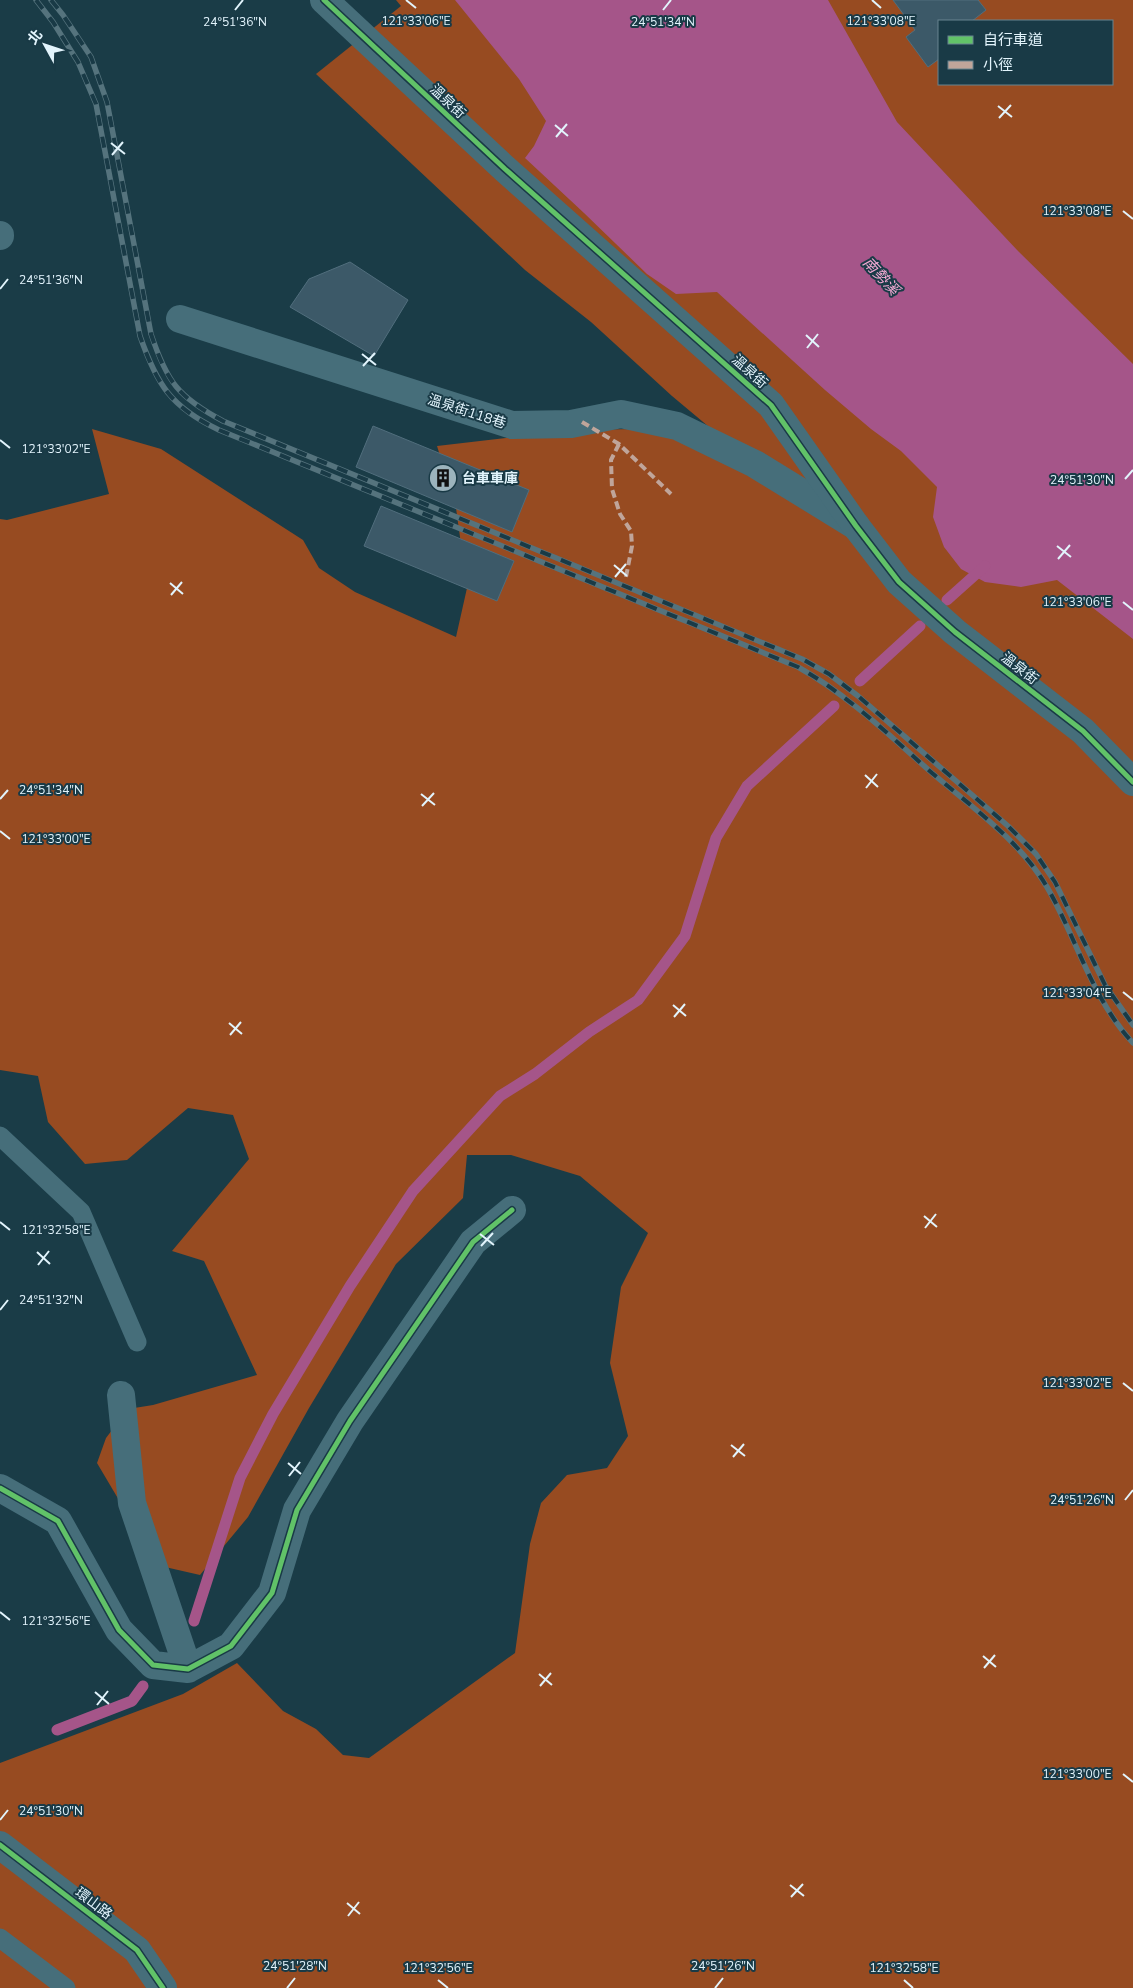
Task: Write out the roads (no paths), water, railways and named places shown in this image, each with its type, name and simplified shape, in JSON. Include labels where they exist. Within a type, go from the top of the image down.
[{"type":"street","name":"溫泉街","points":[[324,0],[505,169],[771,405],[856,526],[899,582],[954,632],[1083,732],[1133,782]]},
{"type":"street","name":"溫泉街118巷","points":[[180,319],[512,425],[571,424],[621,414],[677,426],[755,464],[856,526]]},
{"type":"street","points":[[0,1488],[58,1521],[119,1630],[153,1665],[188,1669],[231,1646],[272,1593],[297,1510],[350,1421],[473,1242],[512,1210]]},
{"type":"street","points":[[121,1396],[132,1503],[188,1669]]},
{"type":"street","name":"環山路","points":[[0,1845],[137,1950],[164,1988]]},
{"type":"lane","points":[[0,1136],[81,1212],[137,1342]]},
{"type":"lane","points":[[0,1938],[66,1988]]},
{"type":"water","name":"南勢溪","points":[[455,0],[828,0],[897,122],[1018,251],[1133,364],[1133,639],[1057,580],[1021,587],[985,582],[961,569],[944,547],[933,517],[937,487],[901,451],[871,429],[825,390],[717,292],[676,294],[647,274],[525,158],[534,146],[546,121],[519,79]]},
{"type":"waterway","points":[[947,600],[985,566]]},
{"type":"waterway","points":[[860,681],[920,626]]},
{"type":"waterway","points":[[194,1621],[240,1478],[273,1414],[350,1286],[413,1191],[500,1096],[535,1074],[589,1032],[638,1000],[685,936],[716,838],[747,786],[834,706]]},
{"type":"waterway","points":[[57,1730],[132,1701],[143,1686]]},
{"type":"railway","points":[[36,0],[53,22],[78,62],[96,104],[140,336],[160,381],[177,403],[219,430],[798,667],[834,690],[868,716],[979,812],[1009,840],[1036,870],[1058,907],[1106,1007],[1133,1043]]},
{"type":"railway","points":[[51,0],[91,57],[107,102],[151,334],[169,376],[185,396],[223,421],[802,659],[829,674],[858,696],[1008,826],[1036,854],[1055,882],[1105,985],[1133,1025]]},
{"type":"place","name":"台車車庫","points":[[443,478]]}]
